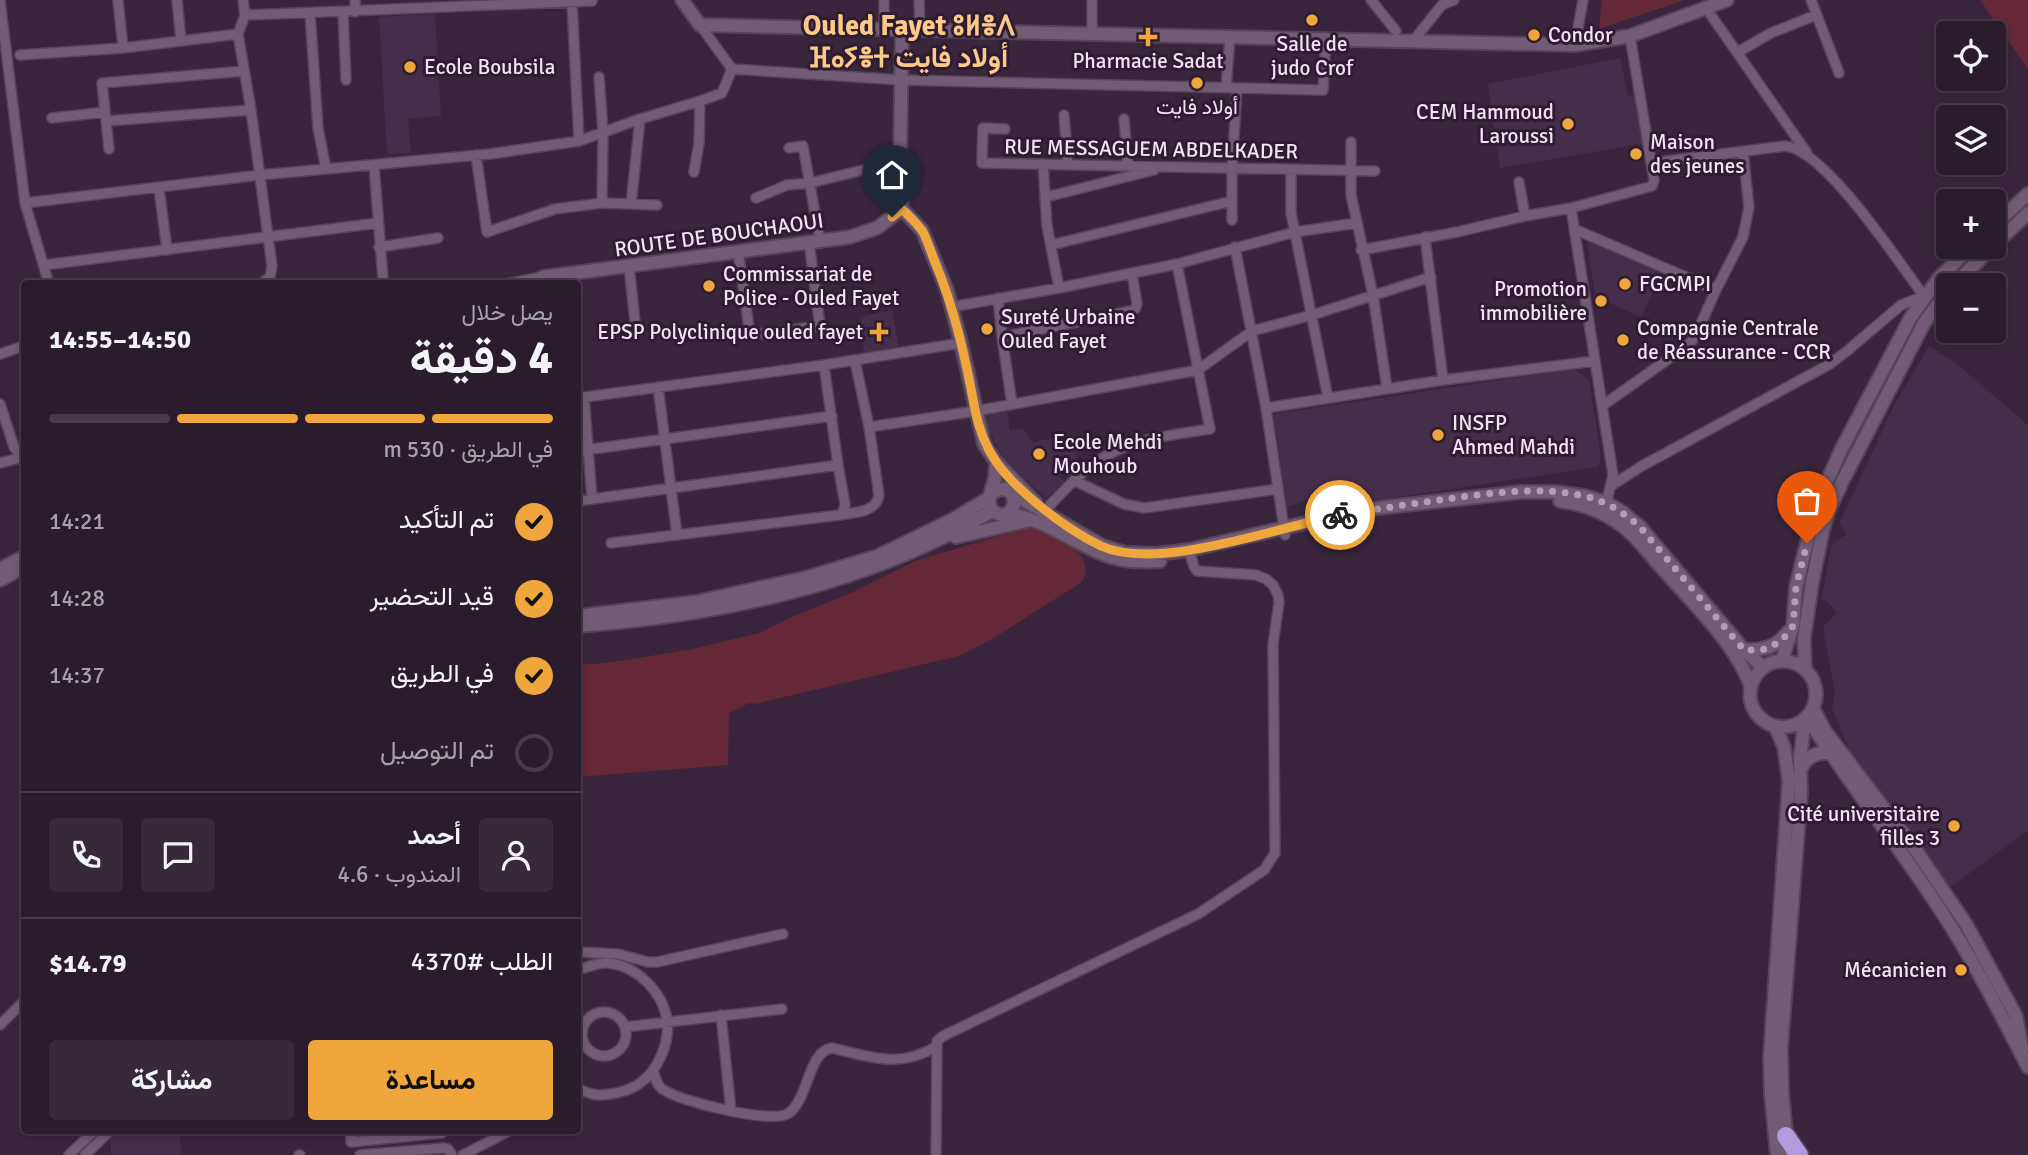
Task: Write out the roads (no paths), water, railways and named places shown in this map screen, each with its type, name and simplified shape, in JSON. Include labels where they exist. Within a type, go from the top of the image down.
[{"type":"highway","points":[[1786,1136],[1799,1155]]},
{"type":"main road","points":[[682,0],[700,24],[1326,39],[1404,38],[1575,46],[1630,36],[1727,0]]},
{"type":"main road","points":[[902,30],[902,209],[922,230],[947,290],[984,444],[1013,495],[1014,505],[1010,513]]},
{"type":"main road","points":[[2006,214],[2028,194]]},
{"type":"main road","name":"ROUTE DE BOUCHAOUI","points":[[539,280],[850,237],[877,228],[902,209]]},
{"type":"main road","points":[[2006,234],[2028,213]]},
{"type":"main road","points":[[1782,660],[1793,626],[1796,587],[1818,502],[1841,450],[1911,317],[1924,296],[1958,259]]},
{"type":"main road","points":[[1965,273],[1980,259]]},
{"type":"main road","points":[[1805,668],[1804,638],[1810,596],[1829,511],[1924,323],[1936,306]]},
{"type":"main road","points":[[996,462],[990,502],[999,515],[1010,513],[1033,520],[1091,550],[1116,560],[1137,563],[1378,509],[1521,492],[1574,495],[1622,512],[1640,527],[1744,650],[1763,667]]},
{"type":"main road","points":[[996,462],[1029,497],[1060,521]]},
{"type":"main road","points":[[581,626],[662,617],[735,605],[862,572],[964,527],[990,502],[992,493],[1000,489],[1005,489],[1102,546],[1125,552],[1190,553]]},
{"type":"main road","points":[[581,616],[696,602],[809,577],[878,556],[990,502]]},
{"type":"main road","points":[[1605,508],[1690,599],[1735,655],[1751,687]]},
{"type":"main road","points":[[919,549],[970,533],[1033,520]]},
{"type":"main road","points":[[0,569],[21,558]]},
{"type":"main road","points":[[0,580],[21,569]]},
{"type":"main road","points":[[1744,650],[1769,648],[1783,639],[1793,626]]},
{"type":"main road","points":[[1788,1155],[1781,1048],[1801,792],[1801,750],[1808,715],[1817,694],[1810,674],[1795,662],[1782,660],[1763,667],[1751,687],[1753,708],[1762,720],[1775,726],[1794,725],[1808,715]]},
{"type":"main road","points":[[1808,715],[1829,753],[1948,921],[1985,982],[2025,1062]]},
{"type":"main road","points":[[1808,715],[1825,731],[1915,849],[1966,924],[2016,1016],[2025,1062]]},
{"type":"main road","points":[[1775,726],[1787,758],[1789,781],[1770,1057],[1777,1155]]},
{"type":"main road","points":[[1801,770],[1812,756],[1829,753]]},
{"type":"street","points":[[118,0],[123,48]]},
{"type":"street","points":[[177,0],[181,40]]},
{"type":"street","points":[[243,0],[245,15],[238,34],[269,236],[273,270],[268,280]]},
{"type":"street","points":[[355,0],[355,12]]},
{"type":"street","points":[[245,15],[355,12],[417,5],[593,0]]},
{"type":"street","points":[[884,0],[884,28]]},
{"type":"street","points":[[919,0],[919,30]]},
{"type":"street","points":[[1092,33],[1093,0]]},
{"type":"street","points":[[1371,0],[1404,38],[1443,5],[1454,0]]},
{"type":"street","points":[[1575,46],[1583,0]]},
{"type":"street","points":[[1811,0],[1839,73]]},
{"type":"street","points":[[0,1],[25,203],[49,280]]},
{"type":"street","points":[[572,2],[579,141]]},
{"type":"street","points":[[1706,8],[1810,158]]},
{"type":"street","points":[[343,12],[346,80]]},
{"type":"street","points":[[310,13],[318,128],[326,169]]},
{"type":"street","points":[[1738,51],[1771,33],[1816,15]]},
{"type":"street","points":[[700,24],[732,69]]},
{"type":"street","points":[[20,55],[123,48],[238,34]]},
{"type":"street","points":[[1362,250],[1571,208],[1652,186],[1654,180],[1630,36]]},
{"type":"street","points":[[1226,88],[1230,37]]},
{"type":"street","points":[[732,69],[902,80],[1324,90],[1326,39]]},
{"type":"street","points":[[25,203],[260,175],[476,155],[579,141],[722,93],[732,69]]},
{"type":"street","points":[[109,149],[102,83],[244,71]]},
{"type":"street","points":[[598,77],[603,132],[602,203]]},
{"type":"street","points":[[1233,220],[1237,88]]},
{"type":"street","points":[[694,172],[699,143],[701,101]]},
{"type":"street","points":[[52,118],[251,110]]},
{"type":"street","points":[[1064,115],[1068,165]]},
{"type":"street","points":[[631,204],[640,119]]},
{"type":"street","points":[[1124,119],[1128,166]]},
{"type":"street","name":"RUE MESSAGUEM ABDELKADER","points":[[1005,129],[983,128],[982,163],[1375,171]]},
{"type":"street","points":[[1351,142],[1351,195],[1373,295],[1387,388]]},
{"type":"street","points":[[738,251],[750,335],[820,326],[810,183],[803,146],[789,148]]},
{"type":"street","points":[[1611,486],[1640,467],[1830,364],[1901,306],[1924,296],[1843,188],[1810,158],[1793,147],[1651,163]]},
{"type":"street","points":[[1602,406],[1688,345],[1695,337],[1743,237],[1749,206],[1743,152]]},
{"type":"street","points":[[476,155],[486,232],[555,209],[602,203],[657,205]]},
{"type":"street","points":[[1043,164],[1051,244],[1059,288]]},
{"type":"street","points":[[374,165],[383,279]]},
{"type":"street","points":[[756,198],[787,185],[810,183],[871,168],[900,167]]},
{"type":"street","points":[[1045,197],[1165,167]]},
{"type":"street","points":[[1291,170],[1291,213],[1328,398]]},
{"type":"street","points":[[1519,182],[1525,216]]},
{"type":"street","points":[[159,188],[167,250]]},
{"type":"street","points":[[1051,244],[1232,201]]},
{"type":"street","points":[[1571,208],[1613,475],[1605,508]]},
{"type":"street","points":[[44,265],[378,223]]},
{"type":"street","points":[[951,307],[1177,264],[1295,232],[1357,223]]},
{"type":"street","points":[[1574,229],[1716,290]]},
{"type":"street","points":[[1425,237],[1443,380]]},
{"type":"street","points":[[379,247],[438,238]]},
{"type":"street","points":[[1235,247],[1266,408],[1284,532]]},
{"type":"street","points":[[1045,510],[1101,459],[1126,446],[1210,429],[1177,264]]},
{"type":"street","points":[[629,267],[635,322]]},
{"type":"street","points":[[1002,337],[1131,311],[1137,304],[1132,273]]},
{"type":"street","points":[[869,427],[976,411],[1198,370],[1252,331],[1431,277]]},
{"type":"street","points":[[998,298],[1012,404]]},
{"type":"street","points":[[592,499],[581,398],[824,365],[961,343]]},
{"type":"street","points":[[0,354],[21,347]]},
{"type":"street","points":[[611,543],[840,515],[868,510],[876,505],[878,500],[869,427],[855,360]]},
{"type":"street","points":[[1266,408],[1443,380],[1595,361]]},
{"type":"street","points":[[824,365],[845,504],[840,515]]},
{"type":"street","points":[[657,387],[677,535]]},
{"type":"street","points":[[0,404],[14,447],[21,456]]},
{"type":"street","points":[[581,450],[832,416]]},
{"type":"street","points":[[0,463],[21,458]]},
{"type":"street","points":[[581,501],[838,465]]},
{"type":"street","points":[[1075,481],[1124,504],[1144,508],[1279,489]]},
{"type":"street","points":[[936,1155],[937,1041],[1198,914],[1264,870],[1275,853],[1273,644],[1278,594],[1273,585],[1256,575],[1198,571],[1190,553]]},
{"type":"street","points":[[581,952],[618,954],[657,962],[783,934]]},
{"type":"street","points":[[633,972],[648,962]]},
{"type":"street","points":[[581,969],[609,963],[633,972],[648,982],[661,1001],[667,1021],[664,1049],[653,1070],[640,1084],[597,1095],[581,1091]]},
{"type":"street","points":[[0,1024],[21,1004]]},
{"type":"street","points":[[625,1027],[782,1009]]},
{"type":"street","points":[[581,1031],[588,1019],[601,1012],[616,1015],[625,1027],[626,1037],[616,1052],[607,1056],[597,1055],[589,1050],[581,1036]]},
{"type":"street","points":[[721,1015],[731,1111]]},
{"type":"street","points":[[653,1070],[657,1085],[671,1095],[731,1111],[772,1117],[789,1113],[805,1089],[817,1057],[826,1049],[889,1060],[923,1054],[937,1046]]},
{"type":"street","points":[[69,1155],[91,1134]]},
{"type":"street","points":[[85,1155],[107,1134]]},
{"type":"street","points":[[351,1134],[351,1142],[410,1134]]},
{"type":"street","points":[[463,1155],[503,1134]]},
{"type":"street","points":[[360,1155],[443,1148],[448,1149],[452,1155]]},
{"type":"place","name":"Salle de judo Crof","points":[[1312,20]]},
{"type":"place","name":"Condor","points":[[1534,35]]},
{"type":"place","name":"Pharmacie Sadat","points":[[1148,37]]},
{"type":"place","name":"Ecole Boubsila","points":[[410,67]]},
{"type":"place","name":"أولاد فايت","points":[[1197,83]]},
{"type":"place","name":"CEM Hammoud Laroussi","points":[[1568,124]]},
{"type":"place","name":"Maison des jeunes","points":[[1636,154]]},
{"type":"place","name":"FGCMPI","points":[[1625,284]]},
{"type":"place","name":"Commissariat de Police - Ouled Fayet","points":[[709,286]]},
{"type":"place","name":"Promotion immobilière","points":[[1601,301]]},
{"type":"place","name":"Sureté Urbaine Ouled Fayet","points":[[987,329]]},
{"type":"place","name":"EPSP Polyclinique ouled fayet","points":[[879,332]]},
{"type":"place","name":"Compagnie Centrale de Réassurance - CCR","points":[[1623,340]]},
{"type":"place","name":"INSFP Ahmed Mahdi","points":[[1438,435]]},
{"type":"place","name":"Ecole Mehdi Mouhoub","points":[[1039,454]]},
{"type":"place","name":"Cité universitaire filles 3","points":[[1954,826]]},
{"type":"place","name":"Mécanicien","points":[[1961,970]]},
{"type":"district","name":"Ouled Fayet ⵓⵍⴻⴷ ⴼⴰⵢⴻⵜ أولاد فايت","points":[[909,41]]}]
